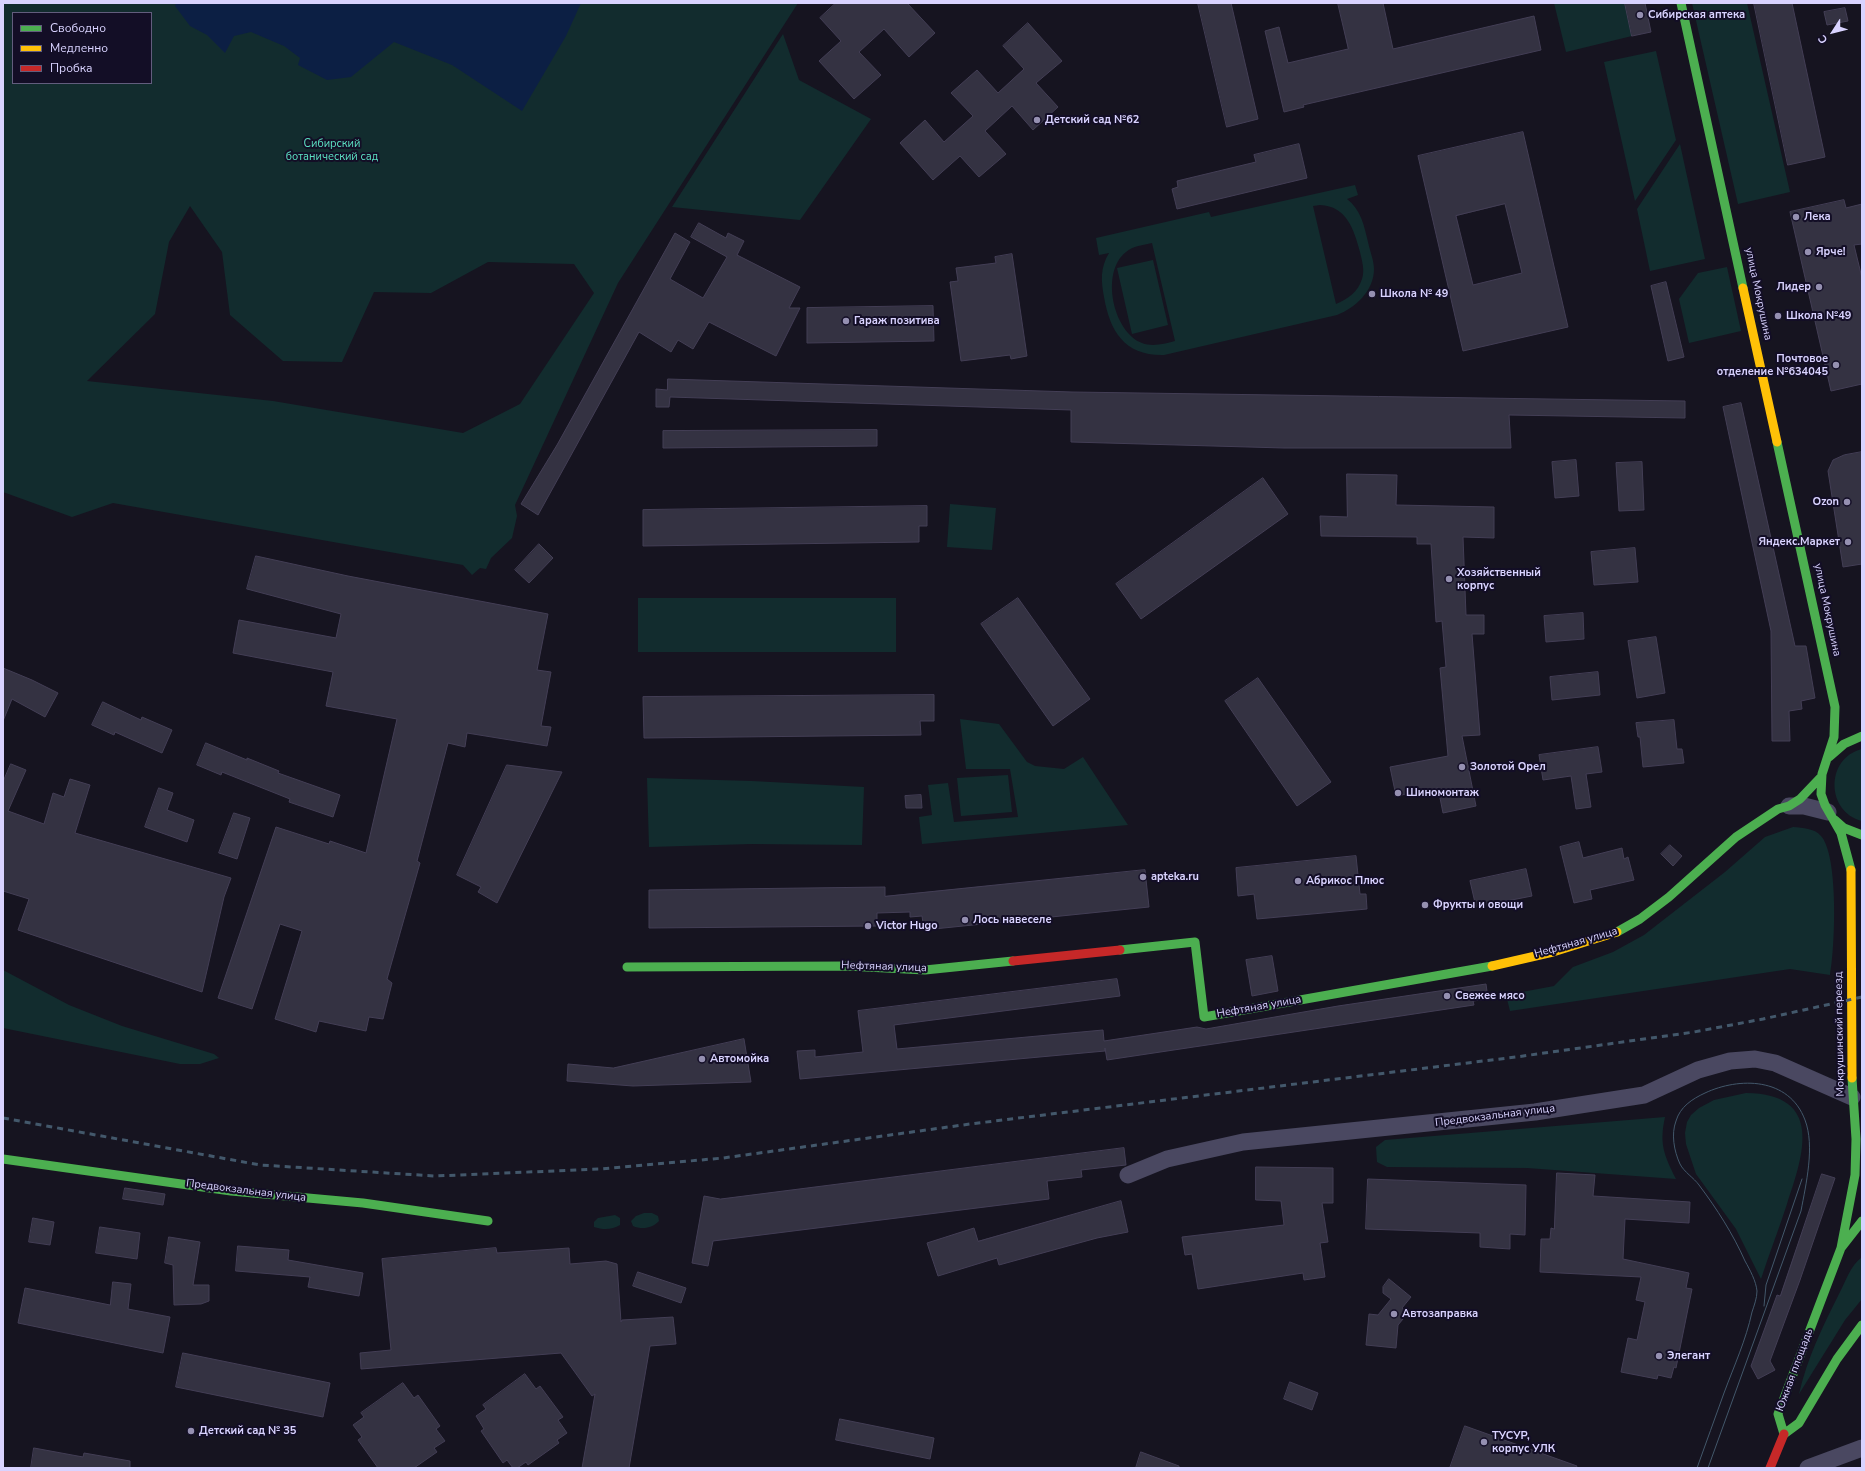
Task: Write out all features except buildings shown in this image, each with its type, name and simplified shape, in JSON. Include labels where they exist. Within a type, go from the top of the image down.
[{"type":"street","name":"улица Мокрушина","points":[[1681,3],[1835,708]]},
{"type":"street","points":[[1835,708],[1843,719]]},
{"type":"street","points":[[1835,708],[1834,739],[1821,777],[1821,795],[1831,816],[1844,828],[1862,835]]},
{"type":"street","points":[[1829,757],[1838,747],[1848,741],[1862,736]]},
{"type":"street","name":"Нефтяная улица","points":[[627,967],[846,966],[925,970],[1195,942],[1204,1017],[1492,966],[1553,952],[1620,931],[1669,897],[1736,837],[1778,810],[1789,806],[1808,792],[1821,777]]},
{"type":"street","name":"Нефтяная улица","points":[[1789,806],[1804,806],[1831,816]]},
{"type":"street","name":"Мокрушинский переезд","points":[[1831,816],[1844,839],[1850,857],[1851,873],[1850,1000],[1852,1097],[1856,1139],[1855,1175],[1841,1248]]},
{"type":"street","name":"Предвокзальная улица","points":[[1128,1175],[1167,1159],[1243,1142],[1535,1112],[1644,1095],[1698,1070],[1730,1061],[1755,1059],[1775,1063],[1852,1097]]},
{"type":"street","name":"Предвокзальная улица","points":[[3,1159],[137,1177],[231,1192],[363,1203],[488,1221]]},
{"type":"street","name":"Южная площадь","points":[[1862,1221],[1841,1248],[1778,1414],[1784,1434],[1799,1423],[1837,1358],[1862,1325]]},
{"type":"street","points":[[1841,1248],[1862,1239]]},
{"type":"street","points":[[1770,1468],[1784,1434]]},
{"type":"street","points":[[1808,1468],[1862,1448]]},
{"type":"green space","name":"Сибирский ботанический сад","points":[[3,3],[798,3],[618,283],[515,505],[517,516],[512,538],[491,558],[486,569],[480,568],[472,575],[463,565],[113,503],[72,517],[3,492]],"holes":[[[190,206],[222,252],[230,315],[283,361],[342,362],[374,292],[431,293],[488,262],[574,264],[594,293],[520,404],[463,433],[273,401],[87,381],[155,314],[169,242]]]},
{"type":"green space","points":[[1554,3],[1625,3],[1632,36],[1566,52]]},
{"type":"green space","points":[[1692,3],[1747,3],[1790,192],[1738,204]]},
{"type":"green space","points":[[783,34],[799,80],[871,119],[800,220],[672,207]]},
{"type":"green space","points":[[1656,51],[1676,140],[1635,201],[1604,62]]},
{"type":"green space","points":[[1680,144],[1705,259],[1650,271],[1637,209]]},
{"type":"green space","points":[[1355,185],[1358,195],[1347,199],[1359,213],[1365,230],[1374,266],[1371,284],[1357,303],[1337,315],[1164,355],[1150,354],[1129,346],[1115,331],[1110,321],[1102,280],[1104,264],[1109,253],[1099,255],[1096,238],[1209,212],[1211,217]],"holes":[[[1313,206],[1329,206],[1337,210],[1348,221],[1355,236],[1363,266],[1363,276],[1358,288],[1345,300],[1336,304]],[[1152,243],[1175,341],[1154,345],[1142,343],[1132,337],[1124,327],[1117,315],[1113,301],[1112,287],[1113,273],[1118,261],[1126,252],[1135,247]]]},
{"type":"green space","points":[[1153,260],[1168,325],[1132,334],[1117,268]]},
{"type":"green space","points":[[1727,267],[1741,331],[1689,343],[1679,299],[1698,273]]},
{"type":"green space","points":[[950,504],[996,508],[992,550],[947,547]]},
{"type":"green space","points":[[638,598],[896,598],[896,652],[638,652]]},
{"type":"green space","points":[[960,719],[999,724],[1027,762],[1035,766],[1064,769],[1083,757],[1128,825],[922,844],[919,817],[932,815],[928,785],[948,783],[954,822],[1018,817],[1010,769],[966,769]]},
{"type":"green space","points":[[1862,749],[1862,821],[1850,816],[1842,807],[1836,797],[1835,785],[1836,773],[1841,763],[1850,754]]},
{"type":"green space","points":[[1008,775],[1012,812],[961,816],[957,778]]},
{"type":"green space","points":[[647,778],[752,781],[864,787],[862,845],[751,844],[649,847]]},
{"type":"green space","points":[[1793,827],[1808,829],[1818,833],[1827,847],[1831,862],[1834,925],[1830,975],[1790,969],[1510,1011],[1506,995],[1554,986],[1573,967],[1613,952],[1644,935],[1725,872],[1765,837]]},
{"type":"green space","points":[[3,970],[69,1005],[122,1026],[214,1054],[219,1058],[200,1064],[180,1064],[3,1028]]},
{"type":"green space","points":[[1746,1093],[1771,1096],[1788,1104],[1798,1115],[1802,1130],[1802,1147],[1799,1166],[1761,1279],[1736,1229],[1696,1174],[1686,1144],[1685,1133],[1687,1122],[1691,1115],[1699,1108],[1714,1100]]},
{"type":"green space","points":[[1665,1117],[1662,1135],[1664,1149],[1668,1163],[1676,1179],[1527,1168],[1387,1167],[1377,1162],[1376,1147],[1385,1140]]},
{"type":"green space","points":[[644,1213],[652,1213],[658,1216],[659,1221],[647,1228],[633,1226],[631,1221],[636,1216]]},
{"type":"green space","points":[[615,1215],[620,1218],[620,1225],[607,1229],[594,1227],[594,1222],[598,1218]]},
{"type":"green space","points":[[1862,1257],[1862,1299],[1845,1320],[1799,1394],[1806,1368],[1821,1330],[1854,1265]]},
{"type":"water","points":[[176,3],[581,3],[566,36],[522,111],[452,65],[394,42],[351,77],[327,80],[298,65],[300,58],[284,46],[251,32],[234,36],[225,53],[207,35],[190,26],[175,6]]},
{"type":"tram line","points":[[1697,1468],[1743,1343],[1757,1291],[1751,1272],[1724,1222],[1699,1185],[1680,1164],[1676,1154],[1674,1142],[1674,1126],[1680,1112],[1691,1101],[1705,1093],[1733,1084],[1762,1084],[1775,1088],[1787,1095],[1798,1106],[1808,1130],[1809,1165],[1801,1211],[1708,1468]]},
{"type":"tram line","points":[[1764,1306],[1766,1285],[1802,1179]]},
{"type":"railway","points":[[3,1118],[260,1165],[435,1176],[600,1169],[723,1158],[970,1124],[1516,1057],[1694,1032],[1763,1019],[1862,997]]},
{"type":"traffic: fast","points":[[1681,3],[1743,288]]},
{"type":"traffic: fast","points":[[1777,442],[1835,707],[1834,737],[1822,774],[1821,794],[1825,805],[1841,833],[1851,870]]},
{"type":"traffic: fast","points":[[1829,757],[1844,744],[1862,736]]},
{"type":"traffic: fast","points":[[1617,932],[1640,919],[1669,897],[1736,837],[1778,809],[1789,806],[1800,799],[1821,777]]},
{"type":"traffic: fast","points":[[1835,820],[1844,828],[1862,835]]},
{"type":"traffic: fast","points":[[1120,950],[1195,942],[1204,1017],[1492,966]]},
{"type":"traffic: fast","points":[[627,967],[846,966],[925,970],[1013,961]]},
{"type":"traffic: fast","points":[[1841,1248],[1855,1175],[1856,1139],[1852,1078]]},
{"type":"traffic: fast","points":[[3,1159],[231,1191],[363,1203],[488,1221]]},
{"type":"traffic: fast","points":[[1784,1434],[1778,1414],[1841,1248],[1862,1221]]},
{"type":"traffic: fast","points":[[1784,1434],[1799,1423],[1837,1359],[1862,1325]]},
{"type":"traffic: slow","points":[[1743,288],[1777,442]]},
{"type":"traffic: slow","points":[[1851,870],[1852,1078]]},
{"type":"traffic: slow","points":[[1492,966],[1553,952],[1617,932]]},
{"type":"traffic: jam","points":[[1013,961],[1120,950]]},
{"type":"traffic: jam","points":[[1770,1468],[1784,1434]]},
{"type":"place","name":"Сибирская аптека","points":[[1640,15]]},
{"type":"place","name":"Детский сад №62","points":[[1037,120]]},
{"type":"place","name":"Лека","points":[[1796,217]]},
{"type":"place","name":"Ярче!","points":[[1808,252]]},
{"type":"place","name":"Лидер","points":[[1819,287]]},
{"type":"place","name":"Школа № 49","points":[[1372,294]]},
{"type":"place","name":"Школа №49","points":[[1778,316]]},
{"type":"place","name":"Гараж позитива","points":[[846,321]]},
{"type":"place","name":"Почтовое отделение №634045","points":[[1836,365]]},
{"type":"place","name":"Ozon","points":[[1847,502]]},
{"type":"place","name":"Яндекс.Маркет","points":[[1848,542]]},
{"type":"place","name":"Хозяйственный корпус","points":[[1449,579]]},
{"type":"place","name":"Золотой Орел","points":[[1462,767]]},
{"type":"place","name":"Шиномонтаж","points":[[1398,793]]},
{"type":"place","name":"apteka.ru","points":[[1143,877]]},
{"type":"place","name":"Абрикос Плюс","points":[[1298,881]]},
{"type":"place","name":"Фрукты и овощи","points":[[1425,905]]},
{"type":"place","name":"Лось навеселе","points":[[965,920]]},
{"type":"place","name":"Victor Hugo","points":[[868,926]]},
{"type":"place","name":"Свежее мясо","points":[[1447,996]]},
{"type":"place","name":"Автомойка","points":[[702,1059]]},
{"type":"place","name":"Автозаправка","points":[[1394,1314]]},
{"type":"place","name":"Элегант","points":[[1659,1356]]},
{"type":"place","name":"Детский сад № 35","points":[[191,1431]]},
{"type":"place","name":"ТУСУР, корпус УЛК","points":[[1484,1442]]}]
